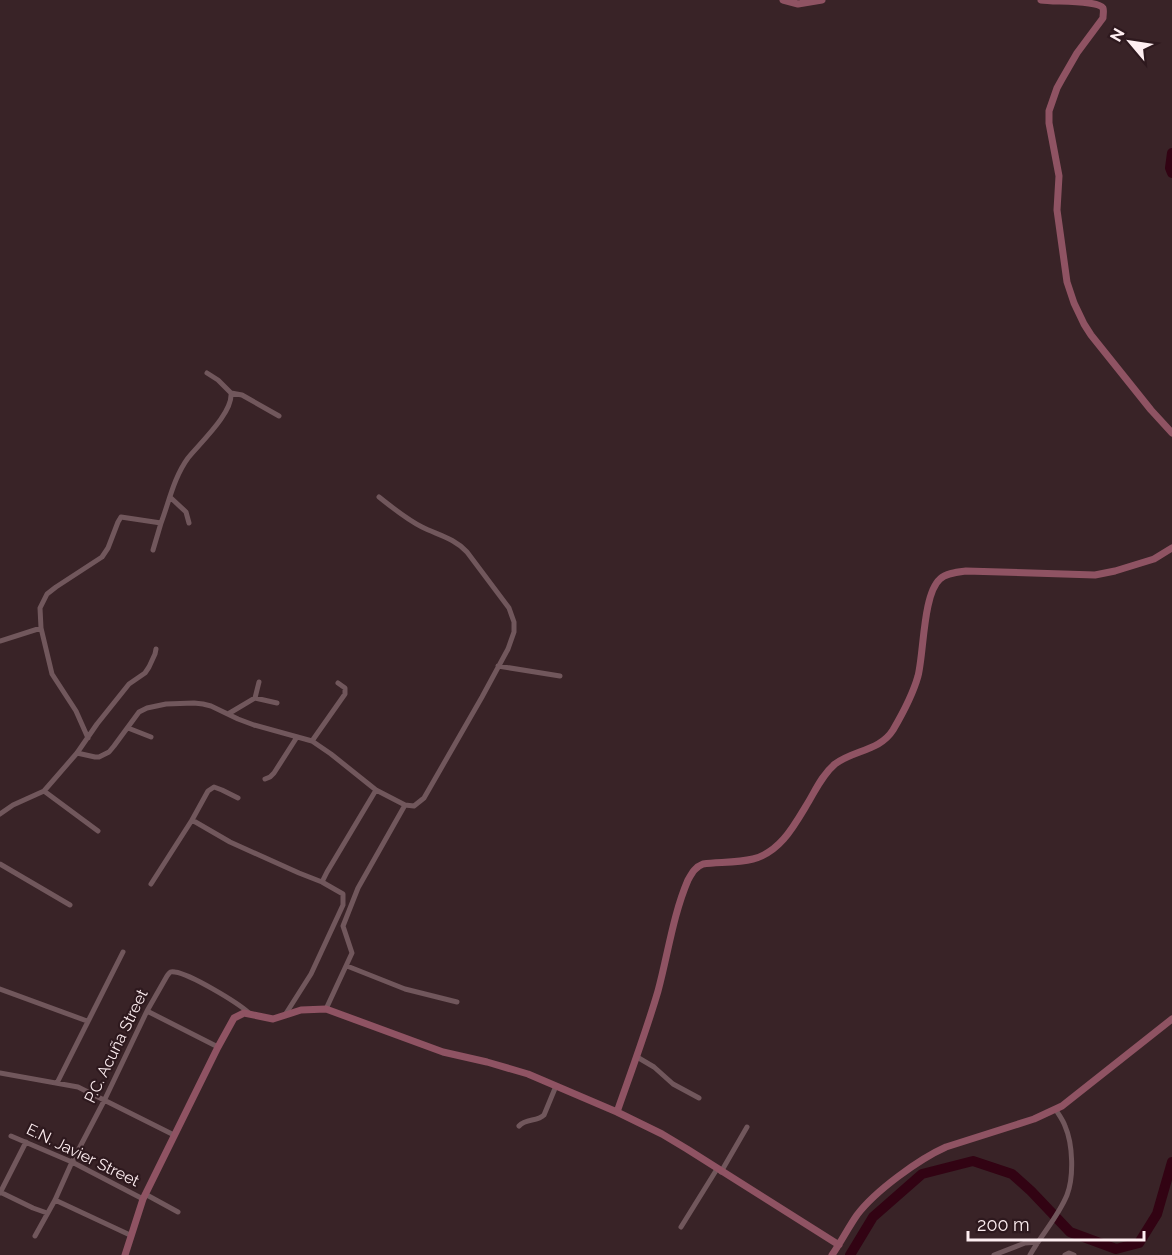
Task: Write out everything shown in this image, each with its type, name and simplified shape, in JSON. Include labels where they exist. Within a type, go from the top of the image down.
[{"type":"street","points":[[783,0],[798,4],[822,0]]},
{"type":"street","points":[[1041,0],[1089,2],[1098,4],[1104,11],[1102,18],[1077,53],[1057,88],[1049,111],[1049,123],[1059,176],[1057,210],[1070,293],[1091,334],[1151,410],[1172,432]]},
{"type":"street","points":[[207,373],[231,393],[242,394],[279,416]]},
{"type":"street","points":[[153,550],[182,468],[223,414],[231,393]]},
{"type":"street","points":[[77,753],[99,757],[109,752],[136,716],[147,708],[166,704],[203,704],[254,724],[312,741],[376,789],[405,806],[414,806],[424,798],[459,740],[512,641],[514,622],[509,608],[500,595],[460,544],[421,527],[379,497]]},
{"type":"street","points":[[171,498],[186,513],[189,523]]},
{"type":"street","points":[[88,738],[76,711],[52,674],[41,628],[40,608],[47,594],[102,557],[119,519],[123,517],[161,523]]},
{"type":"street","points":[[617,1112],[637,1057],[658,990],[675,921],[692,873],[703,864],[755,858],[773,849],[788,834],[823,778],[834,765],[873,747],[890,734],[918,677],[930,596],[940,579],[966,571],[1095,575],[1154,559],[1172,548]]},
{"type":"street","points":[[0,641],[41,628]]},
{"type":"street","points":[[0,814],[13,805],[44,791],[77,753],[129,684],[149,668],[156,649]]},
{"type":"street","points":[[498,666],[560,676]]},
{"type":"street","points":[[255,698],[259,682]]},
{"type":"street","points":[[312,741],[345,694],[345,688],[338,683]]},
{"type":"street","points":[[228,714],[255,698],[277,703]]},
{"type":"street","points":[[128,728],[151,736]]},
{"type":"street","points":[[264,779],[274,773],[297,737]]},
{"type":"street","points":[[151,884],[208,791],[214,787],[238,798]]},
{"type":"street","points":[[322,882],[376,789]]},
{"type":"street","points":[[44,791],[98,831]]},
{"type":"street","points":[[326,1008],[352,953],[344,931],[344,924],[358,888],[405,806]]},
{"type":"street","points":[[192,820],[230,842],[344,894],[343,905],[311,974],[285,1015]]},
{"type":"street","points":[[0,864],[70,905]]},
{"type":"street","points":[[57,1083],[123,952]]},
{"type":"street","points":[[346,966],[405,989],[457,1002]]},
{"type":"street","name":"P.C. Acuña Street","points":[[35,1236],[55,1200],[147,1011],[170,972],[174,971],[192,978],[249,1013]]},
{"type":"street","points":[[0,989],[87,1021]]},
{"type":"street","points":[[124,1255],[144,1196],[234,1018],[240,1014],[249,1013],[269,1019],[301,1010],[326,1008],[443,1052],[518,1070],[617,1112],[662,1134],[839,1245]]},
{"type":"street","points":[[147,1011],[218,1047]]},
{"type":"street","points":[[832,1255],[856,1216],[868,1202],[931,1155],[946,1147],[1056,1110],[1172,1019]]},
{"type":"street","points":[[637,1057],[654,1067],[673,1084],[699,1098]]},
{"type":"street","points":[[0,1073],[84,1089],[174,1135]]},
{"type":"street","points":[[519,1126],[524,1122],[542,1118],[556,1086]]},
{"type":"street","points":[[1030,1255],[1060,1208],[1069,1189],[1070,1145],[1066,1127],[1056,1110]]},
{"type":"street","points":[[681,1227],[747,1127]]},
{"type":"street","name":"E.N. Javier Street","points":[[11,1136],[178,1212]]},
{"type":"street","points":[[26,1142],[0,1192],[47,1213]]},
{"type":"street","points":[[55,1200],[130,1235]]},
{"type":"street","points":[[994,1255],[1038,1242]]},
{"type":"street","points":[[1065,1255],[1069,1253],[1074,1255]]},
{"type":"waterway","points":[[1172,153],[1170,168],[1172,173]]},
{"type":"waterway","points":[[850,1255],[873,1217],[922,1174],[973,1161],[1012,1174],[1070,1232],[1116,1249],[1139,1243],[1157,1214],[1172,1162]]}]
